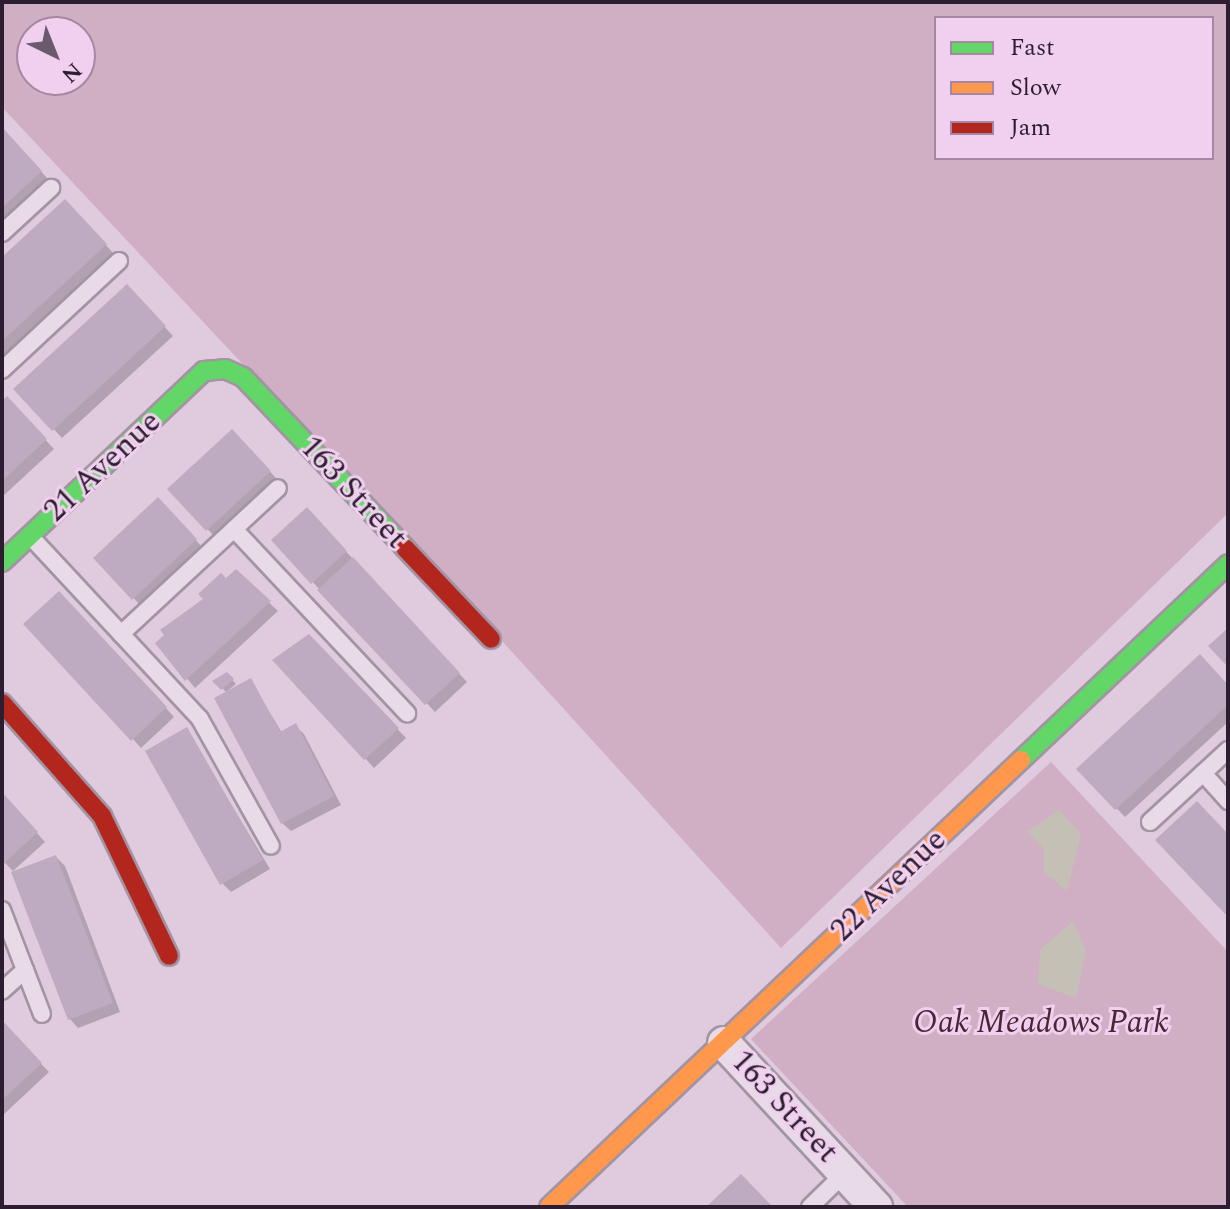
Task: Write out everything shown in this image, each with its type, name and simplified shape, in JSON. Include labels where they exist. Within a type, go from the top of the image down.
[{"type":"street","name":"163 Street","points":[[204,371],[225,369],[243,377],[491,639]]},
{"type":"street","name":"21 Avenue","points":[[2,562],[204,371]]},
{"type":"street","name":"22 Avenue","points":[[549,1207],[1228,564]]},
{"type":"street","points":[[2,703],[102,816],[169,956]]},
{"type":"street","name":"163 Street","points":[[724,1043],[876,1207]]},
{"type":"lane","points":[[2,233],[51,188]]},
{"type":"lane","points":[[2,370],[119,261]]},
{"type":"lane","points":[[121,634],[278,488]]},
{"type":"lane","points":[[234,529],[407,713]]},
{"type":"lane","points":[[30,536],[200,719],[271,846]]},
{"type":"lane","points":[[1150,822],[1228,750]]},
{"type":"lane","points":[[1203,773],[1228,801]]},
{"type":"lane","points":[[2,910],[42,1014]]},
{"type":"lane","points":[[2,991],[25,970]]},
{"type":"lane","points":[[810,1207],[845,1173]]},
{"type":"green space","points":[[2,2],[1228,2],[1228,513],[781,948],[502,641],[2,107]]},
{"type":"green space","name":"Oak Meadows Park","points":[[1051,762],[1228,952],[1228,1207],[908,1207],[751,1039]]},
{"type":"shaded area","points":[[1059,810],[1081,834],[1067,891],[1044,872],[1044,849],[1027,832]]},
{"type":"shaded area","points":[[1073,921],[1086,951],[1076,998],[1038,984],[1040,950]]},
{"type":"building","points":[[2,127],[42,171],[2,208]]},
{"type":"building","points":[[65,199],[107,244],[2,341],[2,257]]},
{"type":"building","points":[[127,284],[166,326],[52,431],[13,389]]},
{"type":"building","points":[[7,396],[47,439],[2,481],[2,401]]},
{"type":"building","points":[[232,429],[271,471],[206,531],[167,489]]},
{"type":"building","points":[[158,497],[197,539],[132,600],[93,558]]},
{"type":"building","points":[[307,507],[347,551],[311,584],[271,540]]},
{"type":"building","points":[[353,557],[460,673],[425,705],[317,590]]},
{"type":"building","points":[[236,569],[271,601],[185,681],[155,643],[164,635],[160,630],[203,599],[198,594],[221,573],[226,578]]},
{"type":"building","points":[[59,591],[167,707],[131,741],[23,624]]},
{"type":"building","points":[[1228,628],[1228,667],[1208,646]]},
{"type":"building","points":[[309,634],[399,728],[364,760],[272,660]]},
{"type":"building","points":[[1200,654],[1228,685],[1228,705],[1115,810],[1076,769]]},
{"type":"building","points":[[227,672],[234,679],[221,690],[212,681]]},
{"type":"building","points":[[251,678],[280,732],[296,723],[334,796],[281,824],[214,698]]},
{"type":"building","points":[[187,727],[263,860],[220,885],[145,751]]},
{"type":"building","points":[[2,792],[38,832],[2,865]]},
{"type":"building","points":[[1197,801],[1228,834],[1228,917],[1155,840]]},
{"type":"building","points":[[56,855],[113,1003],[68,1020],[11,872]]},
{"type":"building","points":[[2,1020],[42,1063],[2,1100]]},
{"type":"building","points":[[741,1174],[773,1207],[706,1207]]},
{"type":"traffic: fast","points":[[2,562],[204,371],[225,369],[243,377],[405,548]]},
{"type":"traffic: fast","points":[[1021,760],[1228,564]]},
{"type":"traffic: slow","points":[[549,1207],[1021,760]]},
{"type":"traffic: jam","points":[[405,548],[491,639]]},
{"type":"traffic: jam","points":[[2,703],[102,816],[169,956]]}]
